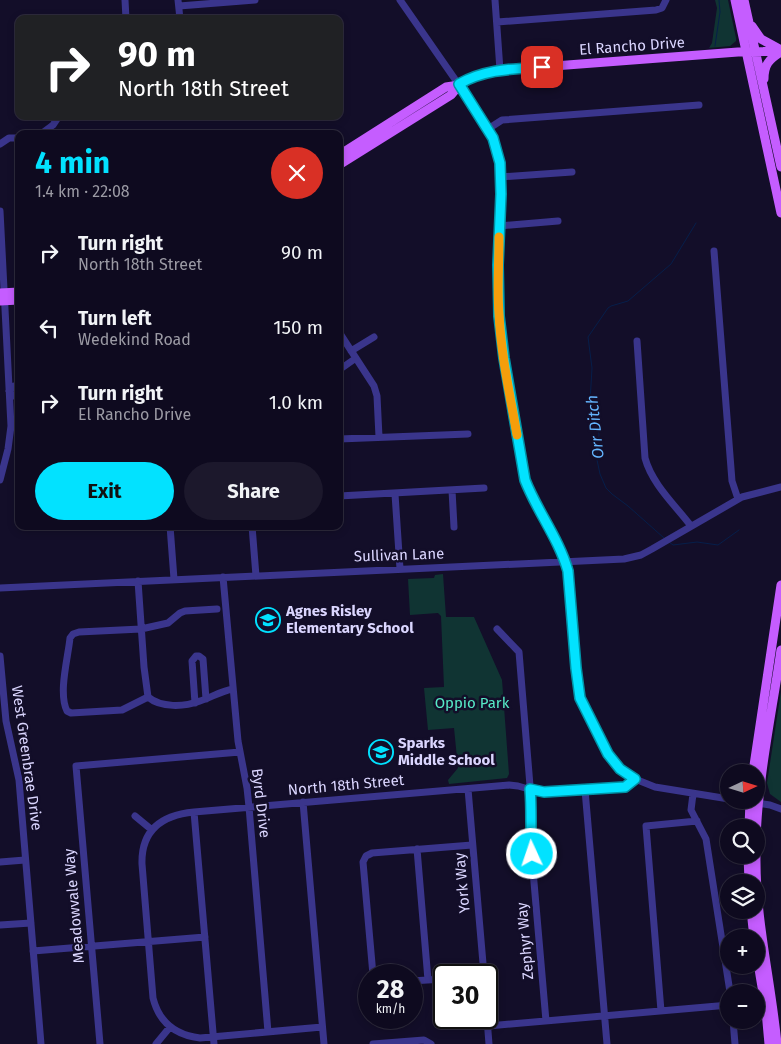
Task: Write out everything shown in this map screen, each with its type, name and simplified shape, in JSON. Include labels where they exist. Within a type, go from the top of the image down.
[{"type":"main road","points":[[734,0],[763,89],[781,167]]},
{"type":"main road","points":[[744,0],[751,52],[752,84],[781,213]]},
{"type":"main road","points":[[747,17],[761,39],[781,51],[765,65],[763,89]]},
{"type":"main road","name":"El Rancho Drive","points":[[343,153],[446,87],[459,84],[478,74],[500,70],[781,51]]},
{"type":"main road","name":"El Rancho Drive","points":[[343,162],[451,95],[459,84]]},
{"type":"main road","points":[[2,297],[15,293]]},
{"type":"main road","points":[[2,297],[15,299]]},
{"type":"main road","points":[[754,764],[781,585]]},
{"type":"main road","points":[[763,764],[781,650]]},
{"type":"main road","points":[[757,864],[760,914],[777,1044]]},
{"type":"main road","points":[[760,974],[769,1044]]},
{"type":"street","points":[[125,0],[126,15]]},
{"type":"street","points":[[178,3],[255,0]]},
{"type":"street","points":[[400,0],[459,84],[496,145],[501,177],[498,295],[500,334],[525,480],[565,561],[568,571],[580,698],[608,754],[620,769],[635,779],[655,787],[720,798]]},
{"type":"street","points":[[495,0],[500,70]]},
{"type":"street","points":[[497,22],[656,10],[662,8],[666,0]]},
{"type":"street","points":[[488,129],[502,120],[699,105]]},
{"type":"street","points":[[46,130],[56,120]]},
{"type":"street","points":[[0,144],[9,138],[15,138]]},
{"type":"street","points":[[501,177],[572,172]]},
{"type":"street","points":[[0,211],[2,297],[9,391],[10,438],[0,480]]},
{"type":"street","points":[[499,226],[558,221]]},
{"type":"street","points":[[714,251],[732,481],[738,498]]},
{"type":"street","points":[[351,351],[374,337]]},
{"type":"street","points":[[343,338],[374,386],[377,396],[379,436]]},
{"type":"street","points":[[637,341],[647,465],[655,480],[691,526]]},
{"type":"street","points":[[343,367],[356,358]]},
{"type":"street","points":[[9,391],[15,386]]},
{"type":"street","points":[[9,391],[15,396]]},
{"type":"street","points":[[343,439],[468,434]]},
{"type":"street","name":"Sullivan Lane","points":[[0,588],[633,557],[652,549],[738,498],[781,486]]},
{"type":"street","points":[[343,496],[484,488]]},
{"type":"street","points":[[452,490],[454,527]]},
{"type":"street","points":[[395,494],[400,569]]},
{"type":"street","points":[[170,530],[174,579]]},
{"type":"street","points":[[252,530],[256,576]]},
{"type":"street","name":"Byrd Drive","points":[[223,577],[240,752],[249,807],[268,1032]]},
{"type":"street","points":[[138,581],[148,697],[158,704],[186,705],[206,699],[216,693],[233,689]]},
{"type":"street","points":[[148,697],[122,710],[71,713],[67,711],[64,699],[69,647],[73,634],[79,632],[141,629],[168,623],[185,611],[217,609]]},
{"type":"street","name":"Zephyr Way","points":[[497,629],[519,652],[532,810],[530,836],[546,1021]]},
{"type":"street","name":"West Greenbrae Drive","points":[[0,656],[2,711],[18,780],[41,1044]]},
{"type":"street","points":[[194,703],[192,661],[196,656],[202,659],[206,699]]},
{"type":"street","name":"Meadowvale Way","points":[[100,1044],[76,766],[240,752]]},
{"type":"street","name":"North 18th Street","points":[[152,830],[160,822],[173,815],[194,812],[509,785],[544,792],[586,790],[625,787],[635,779]]},
{"type":"street","name":"York Way","points":[[468,788],[483,964]]},
{"type":"street","points":[[586,790],[607,1044]]},
{"type":"street","points":[[693,794],[691,810],[706,839],[729,984]]},
{"type":"street","points":[[303,802],[324,1044]]},
{"type":"street","points":[[765,805],[781,809]]},
{"type":"street","points":[[194,812],[214,1040]]},
{"type":"street","points":[[135,816],[152,830],[145,842],[142,857],[155,1005],[162,1019],[177,1032],[192,1037],[214,1040],[322,1027]]},
{"type":"street","points":[[661,1011],[646,826],[697,821]]},
{"type":"street","points":[[372,964],[364,859],[372,853],[472,845]]},
{"type":"street","points":[[417,849],[428,980]]},
{"type":"street","points":[[0,862],[25,860]]},
{"type":"street","points":[[0,924],[31,922]]},
{"type":"street","points":[[33,952],[205,937]]},
{"type":"street","points":[[423,980],[433,980]]},
{"type":"street","points":[[498,1025],[720,1006]]},
{"type":"street","points":[[156,1044],[170,1027]]},
{"type":"street","points":[[488,1029],[489,1044]]},
{"type":"street","points":[[734,1029],[735,1044]]},
{"type":"street","points":[[373,1044],[424,1040],[431,1044]]},
{"type":"green space","points":[[715,0],[728,0],[736,38],[736,41],[730,46],[709,48],[712,43],[717,8]]},
{"type":"green space","name":"Oppio Park","points":[[443,574],[446,617],[474,617],[502,680],[509,774],[507,778],[449,784],[448,780],[458,768],[454,728],[428,730],[424,688],[444,687],[441,616],[438,613],[410,615],[408,579],[434,578],[435,575]]},
{"type":"green space","points":[[781,691],[781,802],[770,794],[767,783]]},
{"type":"waterway","name":"Orr Ditch","points":[[715,46],[720,12],[719,0]]},
{"type":"waterway","name":"Orr Ditch","points":[[664,538],[612,494],[606,488],[600,474],[597,460],[599,434],[590,402],[592,368],[588,337],[608,308],[628,301],[671,264],[696,223]]},
{"type":"waterway","name":"Orr Ditch","points":[[669,542],[673,545],[697,542],[718,545],[739,530]]},
{"type":"slow traffic","points":[[499,237],[499,316],[517,435]]},
{"type":"place","name":"Agnes Risley Elementary School","points":[[268,620]]},
{"type":"place","name":"Sparks Middle School","points":[[381,752]]},
{"type":"route","points":[[532,854],[530,789],[544,792],[625,787],[635,779],[627,775],[613,762],[603,747],[580,698],[568,571],[564,556],[541,515],[525,480],[504,358],[498,295],[500,163],[493,138],[459,84],[478,74],[500,70],[542,67]]}]
